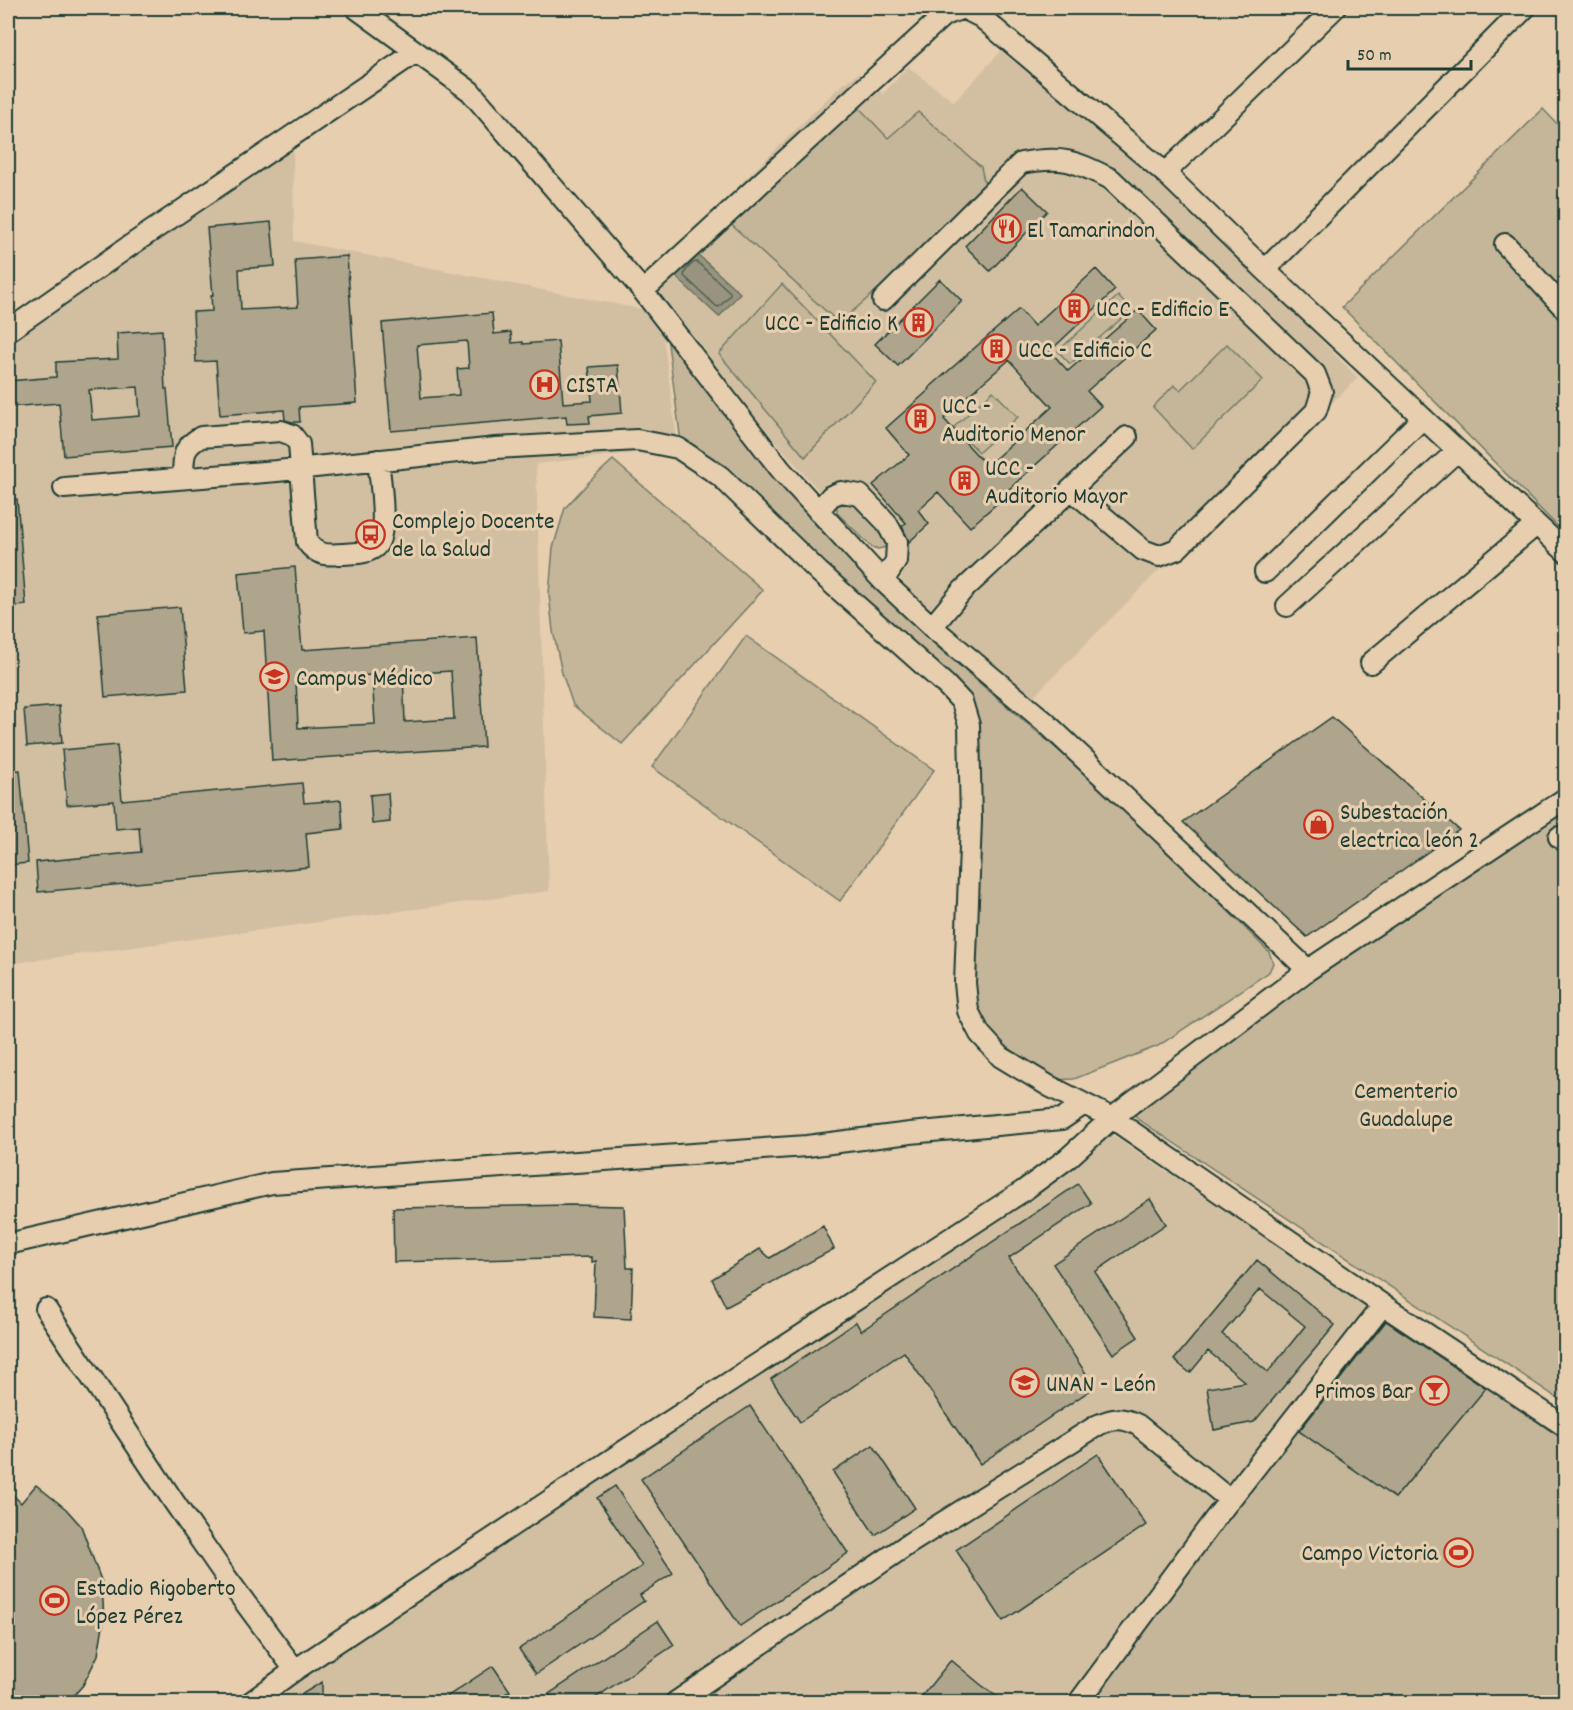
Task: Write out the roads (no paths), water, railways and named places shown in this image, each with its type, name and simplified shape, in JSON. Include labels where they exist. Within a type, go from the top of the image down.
[{"type":"street","points":[[356,8],[470,91],[643,291],[782,470],[884,581],[932,627],[1044,720],[1308,970]]},
{"type":"street","points":[[643,291],[944,15],[963,8],[981,17],[1165,172],[1265,270],[1566,552]]},
{"type":"street","points":[[1165,172],[1335,8]]},
{"type":"street","points":[[1265,270],[1525,8]]},
{"type":"street","points":[[8,331],[416,52]]},
{"type":"street","points":[[883,300],[1022,163],[1048,158],[1076,162],[1111,180],[1119,187],[1314,374],[1322,392],[1316,411],[1177,549],[1159,556],[1143,550],[1072,490]]},
{"type":"street","points":[[1505,244],[1566,310]]},
{"type":"street","points":[[1265,572],[1423,418]]},
{"type":"street","points":[[183,478],[184,454],[190,443],[201,437],[281,431],[292,435],[299,444],[307,542],[314,551],[324,555],[366,552],[378,545],[383,532],[378,460]]},
{"type":"street","points":[[932,627],[962,591],[1126,437]]},
{"type":"street","points":[[64,488],[301,468],[496,448],[637,440],[678,448],[720,476],[819,572],[946,685],[962,702],[969,724],[970,808],[964,983],[968,1011],[980,1034],[1001,1057],[1048,1086],[1112,1118],[1383,1305],[1566,1427]]},
{"type":"street","points":[[1287,606],[1458,451]]},
{"type":"street","points":[[818,511],[831,496],[841,492],[860,495],[886,522],[897,542],[896,561],[884,581]]},
{"type":"street","points":[[1371,663],[1536,525]]},
{"type":"street","points":[[251,1702],[295,1670],[621,1453],[1023,1191],[1068,1158],[1112,1118],[1308,970],[1566,798]]},
{"type":"street","points":[[8,1244],[272,1183],[807,1146],[910,1133],[1062,1119],[1084,1104]]},
{"type":"street","points":[[1078,1702],[1230,1500],[1383,1305]]},
{"type":"street","points":[[46,1309],[174,1502],[295,1670]]},
{"type":"street","points":[[676,1702],[910,1543],[1111,1419],[1125,1419],[1138,1425],[1230,1500]]},
{"type":"water","points":[[695,252],[740,293],[719,317],[674,275]]},
{"type":"place","name":"El Tamarindon","points":[[1006,229]]},
{"type":"place","name":"UCC - Edificio E","points":[[1075,308]]},
{"type":"place","name":"UCC - Edificio K","points":[[919,322]]},
{"type":"place","name":"UCC - Edificio C","points":[[997,349]]},
{"type":"place","name":"CISTA","points":[[545,384]]},
{"type":"place","name":"UCC - Auditorio Menor","points":[[921,419]]},
{"type":"place","name":"UCC - Auditorio Mayor","points":[[964,481]]},
{"type":"place","name":"Complejo Docente de la Salud","points":[[371,534]]},
{"type":"place","name":"Campus Médico","points":[[275,677]]},
{"type":"place","name":"Subestación electrica león 2","points":[[1319,825]]},
{"type":"place","name":"UNAN - León","points":[[1025,1383]]},
{"type":"place","name":"Primos Bar","points":[[1434,1390]]},
{"type":"place","name":"Campo Victoria","points":[[1459,1552]]},
{"type":"place","name":"Estadio Rigoberto López Pérez","points":[[55,1601]]},
{"type":"park label","name":"Cementerio Guadalupe","points":[[1406,1104]]}]
